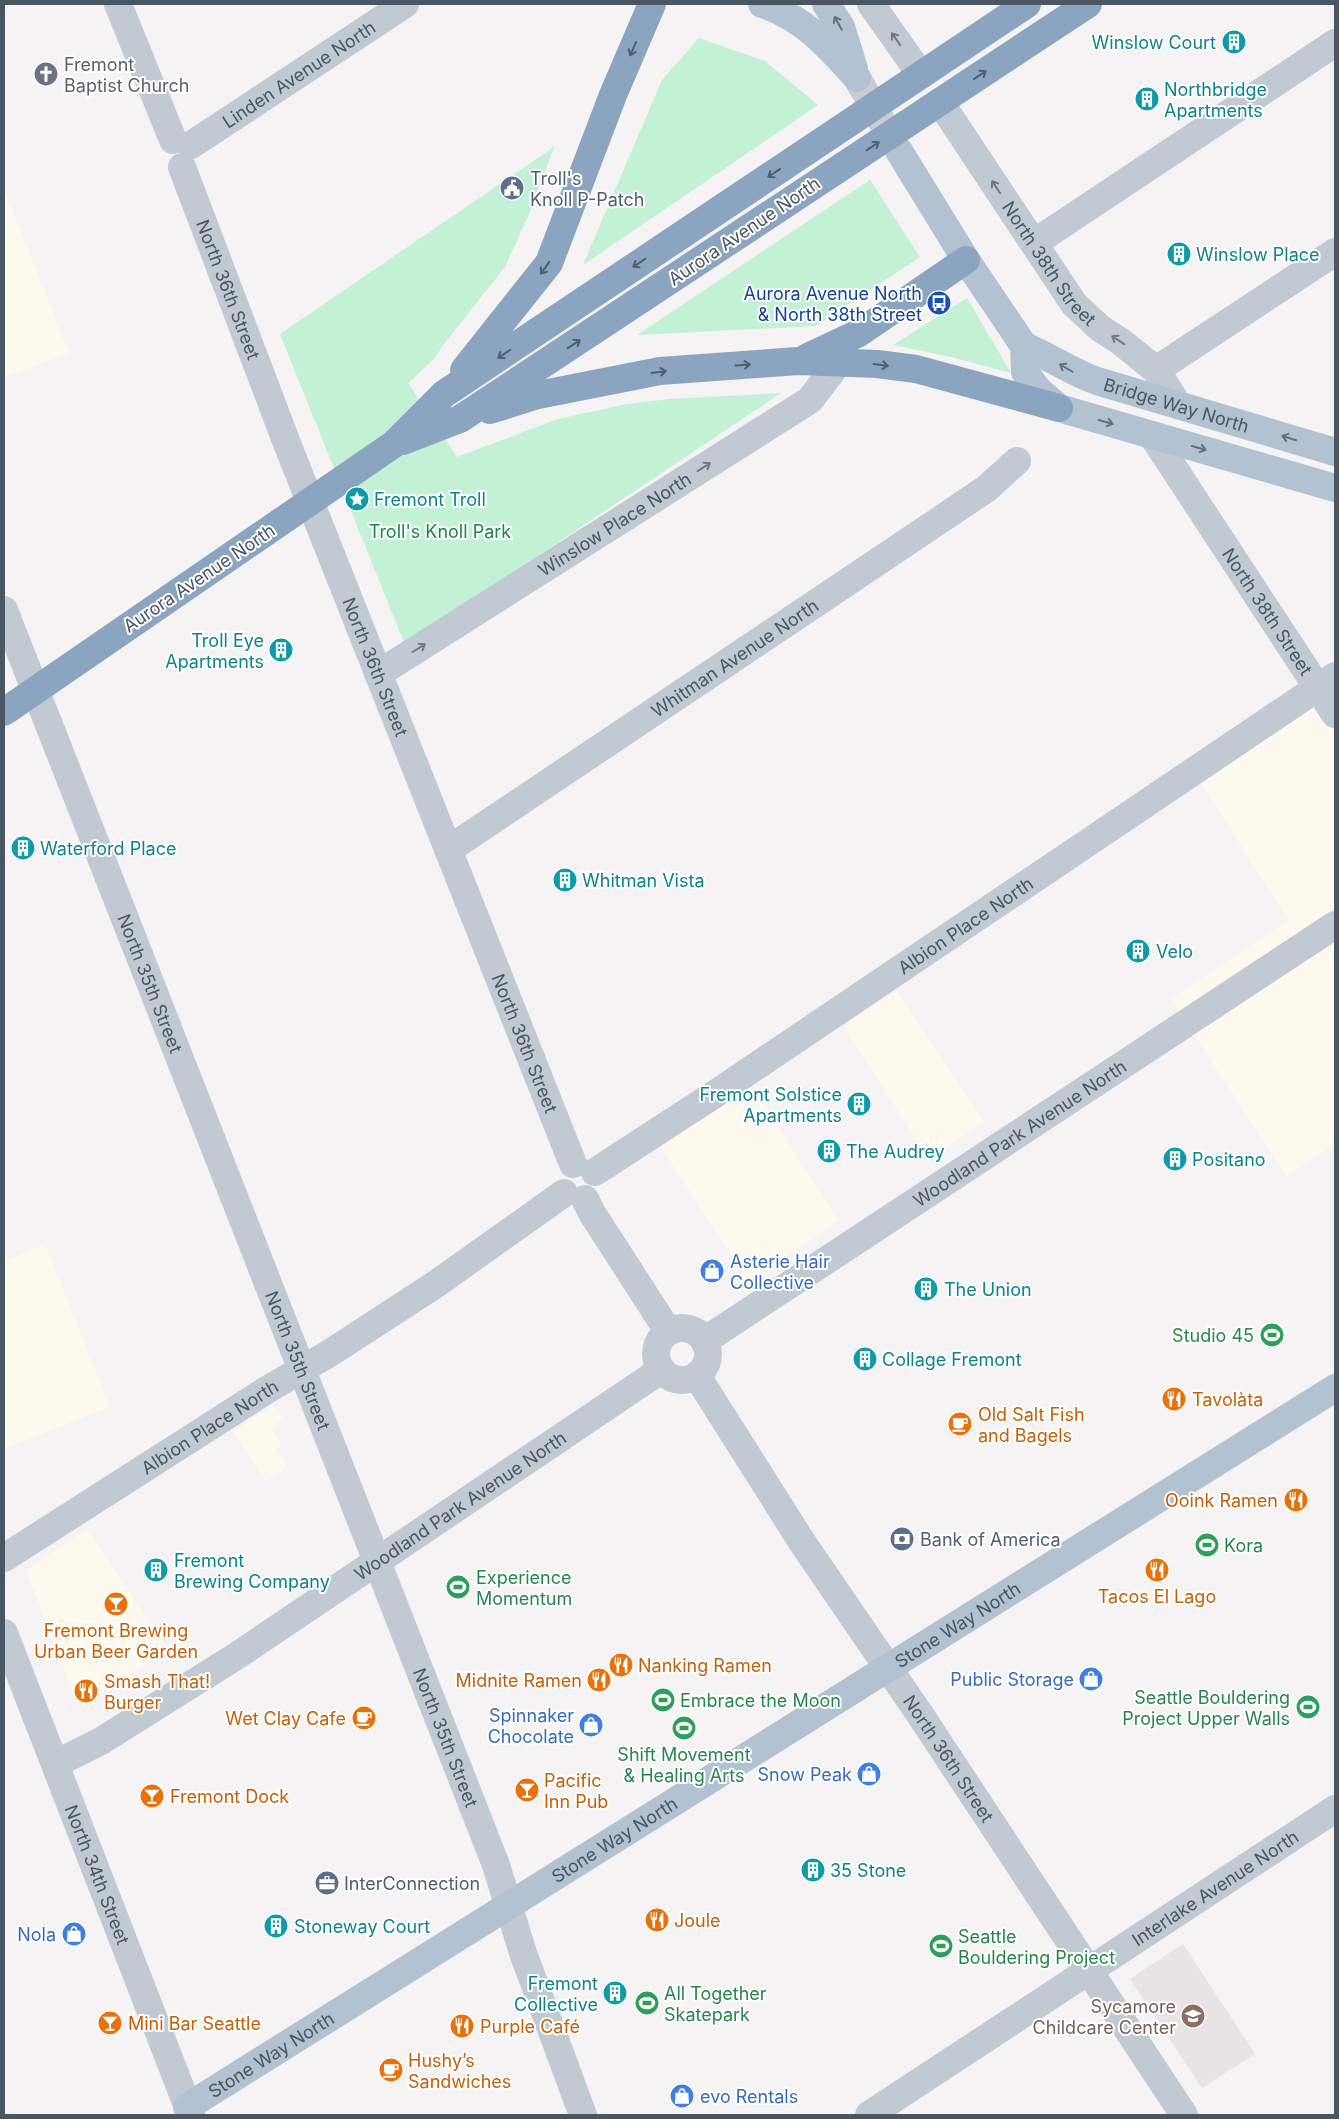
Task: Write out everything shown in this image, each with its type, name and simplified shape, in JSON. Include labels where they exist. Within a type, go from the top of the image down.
[{"type":"highway","points":[[444,394],[549,263],[613,95],[652,4]]},
{"type":"highway","name":"Aurora Avenue North","points":[[4,712],[394,444],[444,394],[1027,4]]},
{"type":"highway","name":"Aurora Avenue North","points":[[394,444],[460,419],[1088,4]]},
{"type":"highway","points":[[798,361],[859,333],[966,260]]},
{"type":"highway","points":[[460,419],[538,395],[625,377],[660,371],[798,361],[876,364],[916,370],[1059,408]]},
{"type":"main road","points":[[762,4],[795,19],[817,35],[857,78],[841,27],[826,4]]},
{"type":"main road","points":[[899,151],[966,260],[1024,346],[1025,372],[1038,390],[1059,408]]},
{"type":"main road","name":"Bridge Way North","points":[[1024,346],[1045,354],[1077,374],[1335,452]]},
{"type":"main road","name":"Bridge Way North","points":[[1059,408],[1335,488]]},
{"type":"main road","name":"Stone Way North","points":[[184,2112],[1335,1388]]},
{"type":"street","name":"North 36th Street","points":[[118,4],[182,151],[241,327],[448,850],[584,1168]]},
{"type":"street","name":"Linden Avenue North","points":[[182,151],[405,4]]},
{"type":"street","points":[[871,4],[912,81]]},
{"type":"street","points":[[1034,243],[1335,43]]},
{"type":"street","name":"North 38th Street","points":[[930,108],[1034,243],[1074,304],[1100,329],[1120,341],[1156,370],[1178,405]]},
{"type":"street","points":[[1156,370],[1335,252]]},
{"type":"street","name":"Winslow Place North","points":[[378,674],[810,400],[839,362]]},
{"type":"street","name":"North 38th Street","points":[[1152,435],[1327,682],[1335,714]]},
{"type":"street","name":"Whitman Avenue North","points":[[448,850],[986,489],[1017,461]]},
{"type":"street","points":[[4,724],[315,513]]},
{"type":"street","name":"North 35th Street","points":[[4,610],[496,1865],[523,1954],[583,2115]]},
{"type":"street","name":"Albion Place North","points":[[584,1168],[724,1088],[1327,682]]},
{"type":"street","name":"Woodland Park Avenue North","points":[[704,1341],[1335,925]]},
{"type":"street","points":[[575,1196],[591,1196],[597,1185],[584,1168]]},
{"type":"street","points":[[575,1196],[592,1213],[668,1331]]},
{"type":"street","name":"Albion Place North","points":[[4,1558],[270,1388],[302,1371],[575,1196]]},
{"type":"street","points":[[684,1328],[693,1330],[704,1341],[708,1352],[707,1361],[704,1369],[697,1376],[689,1380],[680,1381],[664,1374],[661,1370],[656,1360],[655,1352],[657,1344],[668,1331],[684,1328]]},
{"type":"street","name":"Woodland Park Avenue North","points":[[56,1764],[101,1741],[230,1660],[661,1370]]},
{"type":"street","name":"North 36th Street","points":[[697,1376],[787,1519],[921,1716],[1184,2115]]},
{"type":"street","name":"North 34th Street","points":[[4,1633],[56,1764],[184,2112]]},
{"type":"street","name":"Interlake Avenue North","points":[[869,2115],[1335,1809]]},
{"type":"shaded area","points":[[4,189],[69,353],[4,378]]},
{"type":"shaded area","points":[[1335,662],[1335,1144],[1287,1176],[1171,1000],[1289,920],[1187,762]]},
{"type":"shaded area","points":[[897,990],[984,1122],[929,1159],[843,1027]]},
{"type":"shaded area","points":[[750,1084],[839,1220],[749,1281],[660,1146]]},
{"type":"shaded area","points":[[45,1244],[110,1407],[4,1449],[4,1261]]},
{"type":"shaded area","points":[[273,1405],[284,1419],[270,1428],[282,1446],[276,1450],[287,1466],[266,1481],[233,1432]]},
{"type":"shaded area","points":[[87,1529],[168,1649],[110,1689],[87,1699],[74,1695],[26,1571]]},
{"type":"shaded area","name":"Sycamore Childcare Center","points":[[1183,1944],[1255,2054],[1202,2088],[1130,1979]]},
{"type":"green space","points":[[699,38],[765,61],[818,105],[583,265],[662,80]]},
{"type":"green space","name":"Troll's Knoll Park","points":[[554,147],[531,210],[505,267],[433,360],[408,383],[457,457],[558,419],[627,404],[669,399],[781,393],[405,645],[280,334]]},
{"type":"green space","points":[[870,180],[920,257],[816,326],[637,335]]},
{"type":"green space","points":[[967,298],[1011,373],[951,357],[893,345]]},
{"type":"tunnel","points":[[857,78],[899,151]]},
{"type":"place","name":"Winslow Court","points":[[1234,42]]},
{"type":"place","name":"Fremont Baptist Church","points":[[46,74]]},
{"type":"place","name":"Northbridge Apartments","points":[[1147,99]]},
{"type":"place","name":"Troll's Knoll P-Patch","points":[[512,188]]},
{"type":"place","name":"Winslow Place","points":[[1179,254]]},
{"type":"place","name":"Aurora Avenue North & North 38th Street","points":[[939,303]]},
{"type":"place","name":"Fremont Troll","points":[[357,499]]},
{"type":"place","name":"Troll Eye Apartments","points":[[281,650]]},
{"type":"place","name":"Waterford Place","points":[[23,848]]},
{"type":"place","name":"Whitman Vista","points":[[565,880]]},
{"type":"place","name":"Velo","points":[[1138,951]]},
{"type":"place","name":"Fremont Solstice Apartments","points":[[859,1104]]},
{"type":"place","name":"The Audrey","points":[[829,1151]]},
{"type":"place","name":"Positano","points":[[1175,1159]]},
{"type":"place","name":"Asterie Hair Collective","points":[[712,1271]]},
{"type":"place","name":"The Union","points":[[926,1289]]},
{"type":"place","name":"Studio 45","points":[[1272,1335]]},
{"type":"place","name":"Collage Fremont","points":[[865,1359]]},
{"type":"place","name":"Tavolàta","points":[[1174,1399]]},
{"type":"place","name":"Old Salt Fish and Bagels","points":[[960,1424]]},
{"type":"place","name":"Ooink Ramen","points":[[1296,1500]]},
{"type":"place","name":"Bank of America","points":[[902,1539]]},
{"type":"place","name":"Kora","points":[[1207,1545]]},
{"type":"place","name":"Fremont Brewing Company","points":[[156,1570]]},
{"type":"place","name":"Tacos El Lago","points":[[1157,1570]]},
{"type":"place","name":"Experience Momentum","points":[[458,1587]]},
{"type":"place","name":"Fremont Brewing Urban Beer Garden","points":[[116,1604]]},
{"type":"place","name":"Nanking Ramen","points":[[621,1665]]},
{"type":"place","name":"Public Storage","points":[[1091,1679]]},
{"type":"place","name":"Midnite Ramen","points":[[599,1680]]},
{"type":"place","name":"Smash That! Burger","points":[[86,1691]]},
{"type":"place","name":"Embrace the Moon","points":[[663,1700]]},
{"type":"place","name":"Seattle Bouldering Project Upper Walls","points":[[1308,1707]]},
{"type":"place","name":"Wet Clay Cafe","points":[[364,1718]]},
{"type":"place","name":"Spinnaker Chocolate","points":[[591,1725]]},
{"type":"place","name":"Shift Movement & Healing Arts","points":[[684,1728]]},
{"type":"place","name":"Snow Peak","points":[[869,1774]]},
{"type":"place","name":"Pacific Inn Pub","points":[[527,1790]]},
{"type":"place","name":"Fremont Dock","points":[[152,1796]]},
{"type":"place","name":"35 Stone","points":[[813,1870]]},
{"type":"place","name":"InterConnection","points":[[327,1883]]},
{"type":"place","name":"Joule","points":[[657,1920]]},
{"type":"place","name":"Stoneway Court","points":[[276,1926]]},
{"type":"place","name":"Nola","points":[[74,1934]]},
{"type":"place","name":"Seattle Bouldering Project","points":[[941,1946]]},
{"type":"place","name":"Fremont Collective","points":[[615,1993]]},
{"type":"place","name":"All Together Skatepark","points":[[647,2003]]},
{"type":"place","name":"Sycamore Childcare Center","points":[[1193,2016]]},
{"type":"place","name":"Mini Bar Seattle","points":[[110,2023]]},
{"type":"place","name":"Purple Café","points":[[462,2026]]},
{"type":"place","name":"Hushy’s Sandwiches","points":[[391,2070]]},
{"type":"place","name":"evo Rentals","points":[[682,2096]]}]
